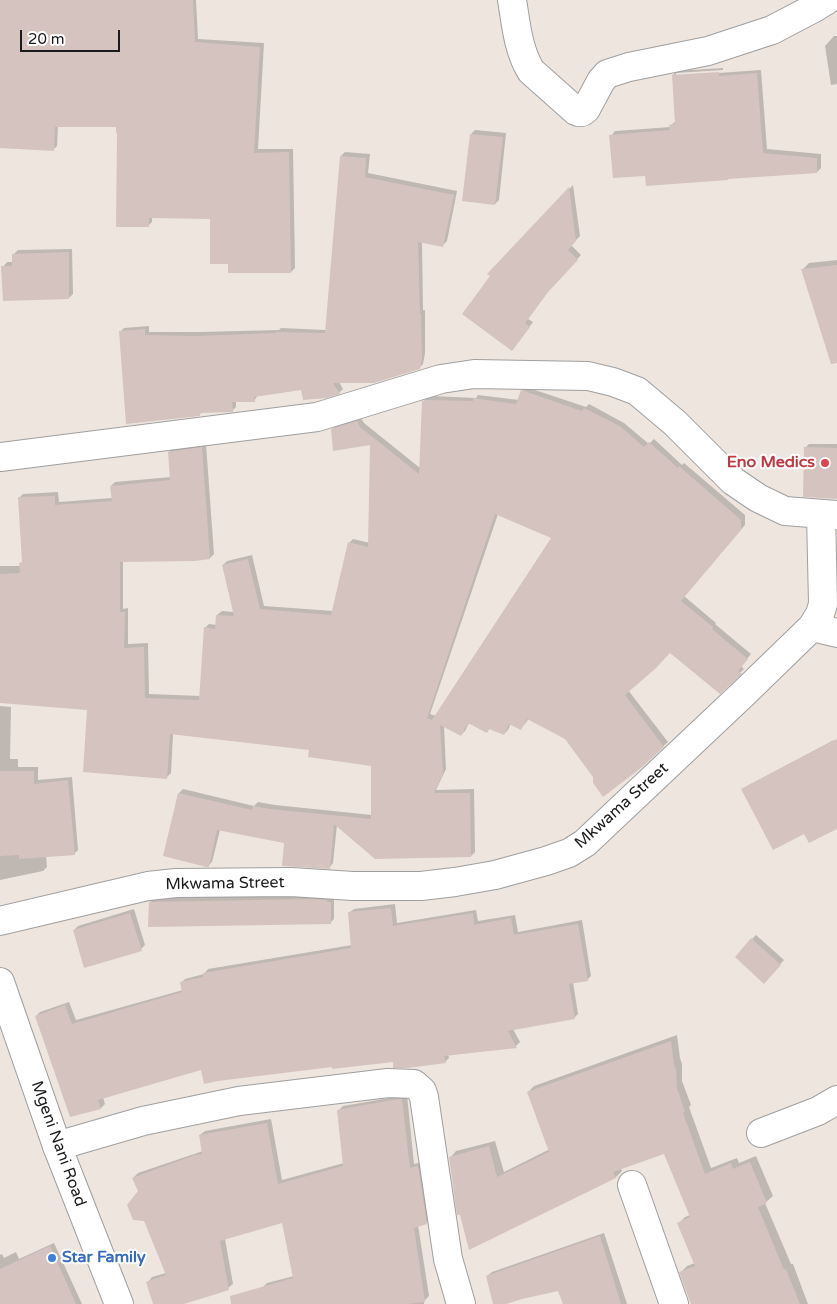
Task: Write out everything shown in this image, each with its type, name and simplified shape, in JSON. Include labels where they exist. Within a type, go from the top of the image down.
[{"type":"street","points":[[512,0],[522,53],[526,63],[531,71],[578,112],[586,109],[601,81],[607,74],[708,51],[763,33],[826,0]]},
{"type":"street","points":[[0,457],[317,417],[441,379],[474,374],[588,376],[613,382],[637,391],[674,423],[733,481],[758,498],[785,511],[829,514]]},
{"type":"street","name":"Mkwama Street","points":[[0,921],[148,886],[176,883],[282,882],[353,886],[421,886],[495,875],[569,853],[585,844],[744,693],[824,630],[820,614],[823,604],[829,514]]},
{"type":"street","name":"Mgeni Nani Road","points":[[0,983],[57,1146],[119,1304]]},
{"type":"street","points":[[57,1146],[143,1121],[239,1101],[388,1083],[414,1084],[422,1091],[424,1097],[448,1259],[461,1304]]},
{"type":"street","points":[[762,1133],[818,1111],[837,1100]]},
{"type":"street","points":[[632,1185],[674,1304]]},
{"type":"building","points":[[0,0],[193,0],[195,42],[260,47],[254,153],[289,152],[291,273],[228,273],[228,264],[210,264],[210,219],[149,218],[149,227],[116,227],[116,127],[55,127],[54,151],[0,148]]},
{"type":"building","points":[[719,72],[719,76],[757,73],[763,153],[817,158],[817,173],[646,186],[645,176],[613,178],[609,135],[670,130],[669,125],[675,124],[672,75]]},
{"type":"building","points":[[470,134],[503,137],[495,205],[462,201]]},
{"type":"building","points":[[340,156],[366,158],[365,177],[454,195],[443,247],[418,242],[422,358],[420,369],[374,383],[333,383],[340,394],[327,398],[303,400],[301,390],[254,397],[255,402],[232,402],[233,412],[200,413],[200,416],[126,424],[119,331],[145,329],[145,335],[195,336],[276,332],[325,333]]},
{"type":"building","points":[[569,187],[576,241],[568,250],[578,260],[548,292],[525,323],[530,327],[512,351],[462,314],[490,276],[487,274]]},
{"type":"building","points":[[69,252],[69,299],[3,301],[1,266],[12,266],[12,254]]},
{"type":"building","points":[[837,265],[837,363],[831,364],[801,269]]},
{"type":"building","points":[[521,390],[582,411],[584,408],[620,426],[644,447],[649,442],[741,520],[741,530],[681,601],[748,659],[738,671],[742,674],[720,694],[670,653],[625,695],[664,747],[641,768],[603,797],[593,783],[593,777],[565,739],[527,719],[521,730],[509,724],[504,735],[489,729],[487,733],[468,723],[461,736],[440,725],[443,774],[434,793],[470,793],[471,857],[375,859],[334,824],[330,869],[282,866],[284,843],[217,830],[209,867],[206,867],[163,856],[178,793],[252,810],[253,806],[371,819],[371,766],[308,757],[309,750],[170,734],[167,779],[83,772],[87,710],[0,703],[0,574],[20,573],[19,563],[22,562],[18,497],[55,496],[55,505],[112,501],[110,486],[170,480],[168,452],[202,447],[210,559],[120,562],[120,612],[125,612],[124,648],[144,647],[145,698],[199,700],[204,627],[215,629],[216,615],[234,616],[222,565],[248,559],[260,609],[331,615],[348,542],[368,547],[370,445],[333,451],[331,429],[357,421],[360,427],[419,474],[422,401],[473,401],[473,398],[516,404]],"holes":[[[495,514],[551,538],[432,720],[427,718]]]},
{"type":"building","points":[[804,447],[837,448],[837,499],[803,497]]},
{"type":"building","points":[[837,739],[837,829],[809,843],[804,834],[773,850],[741,789]]},
{"type":"building","points":[[0,771],[34,771],[34,784],[68,780],[75,855],[19,859],[19,855],[0,856]]},
{"type":"building","points":[[312,899],[331,902],[331,924],[148,927],[149,902]]},
{"type":"building","points":[[391,908],[393,926],[473,913],[474,925],[511,918],[514,935],[578,924],[588,981],[569,984],[575,1019],[508,1031],[517,1048],[444,1056],[446,1063],[408,1068],[393,1068],[393,1062],[332,1069],[332,1067],[204,1084],[201,1070],[98,1100],[101,1109],[70,1117],[35,1016],[65,1005],[72,1024],[182,992],[180,982],[203,977],[203,973],[351,948],[348,912]]},
{"type":"building","points":[[130,913],[142,951],[84,968],[73,930]]},
{"type":"building","points":[[751,938],[781,965],[764,984],[735,957]]},
{"type":"building","points":[[671,1041],[677,1088],[685,1112],[683,1113],[705,1174],[731,1163],[733,1169],[750,1162],[767,1203],[758,1207],[800,1304],[691,1304],[679,1272],[695,1266],[677,1223],[690,1217],[664,1154],[613,1172],[616,1178],[469,1250],[460,1215],[457,1215],[449,1157],[489,1146],[497,1177],[549,1152],[527,1092]]},
{"type":"building","points":[[402,1099],[410,1168],[418,1166],[427,1224],[414,1228],[425,1302],[408,1304],[231,1304],[230,1296],[293,1278],[282,1223],[220,1241],[229,1290],[184,1304],[153,1304],[146,1282],[166,1275],[144,1221],[133,1220],[127,1205],[138,1191],[132,1178],[202,1154],[199,1135],[267,1123],[278,1184],[343,1166],[337,1110]]},
{"type":"building","points":[[600,1236],[621,1304],[563,1304],[558,1291],[506,1304],[493,1304],[486,1276]]},
{"type":"building","points":[[50,1246],[76,1304],[0,1304],[0,1269]]},
{"type":"place","name":"Eno Medics","points":[[825,463]]},
{"type":"place","name":"Star Family","points":[[52,1258]]}]
